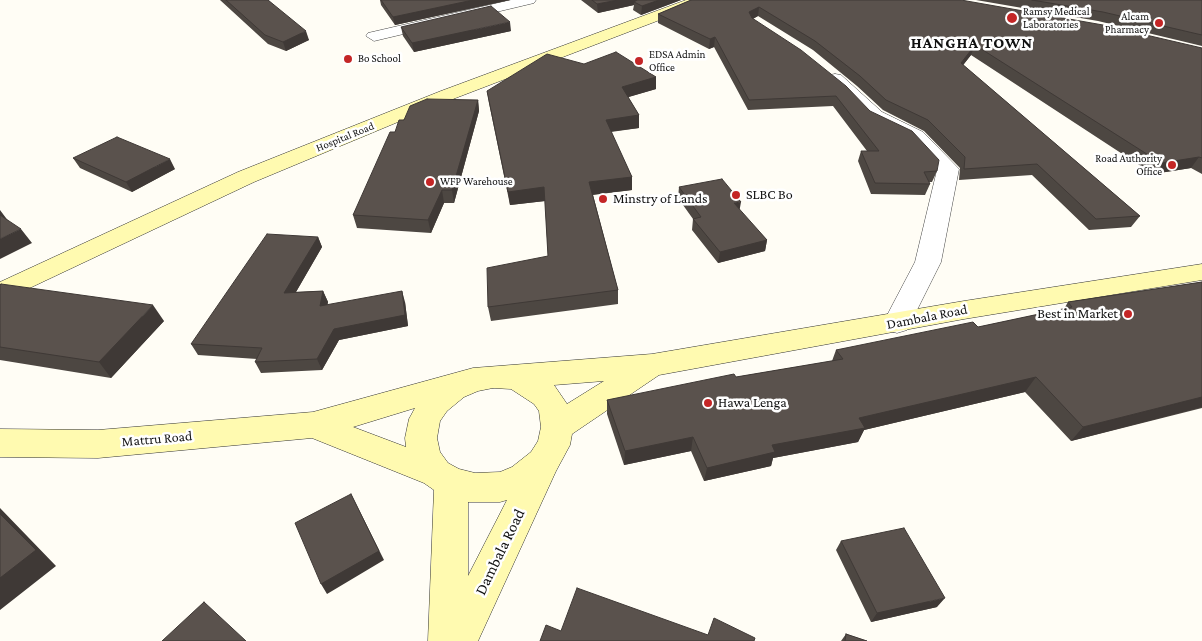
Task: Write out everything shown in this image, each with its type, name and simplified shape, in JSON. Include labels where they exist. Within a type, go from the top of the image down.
[{"type":"street","points":[[374,36],[528,0]]},
{"type":"street","name":"Hospital Road","points":[[0,294],[246,177],[448,95],[699,0]]},
{"type":"street","points":[[821,67],[875,116],[899,126],[916,136],[948,169],[928,262],[897,323]]},
{"type":"street","name":"Dambala Road","points":[[513,378],[652,365],[1202,272]]},
{"type":"street","name":"Dambala Road","points":[[557,427],[652,365]]},
{"type":"street","points":[[493,377],[513,378],[531,385],[545,395],[554,410],[557,427],[554,445],[543,462],[524,478],[500,487],[475,488],[444,478],[424,457],[421,438],[425,419],[436,402],[453,389],[473,380],[493,377]]},
{"type":"street","name":"Mattru Road","points":[[0,444],[98,444],[313,425],[473,380]]},
{"type":"street","name":"Mattru Road","points":[[313,425],[444,478]]},
{"type":"street","name":"Dambala Road","points":[[458,641],[543,462]]},
{"type":"street","points":[[444,478],[448,641]]},
{"type":"building","points":[[226,0],[268,0],[306,31],[283,42],[265,35]]},
{"type":"building","points":[[381,0],[473,0],[393,17]]},
{"type":"building","points":[[592,0],[618,0],[597,4]]},
{"type":"building","points":[[637,0],[659,0],[642,6],[634,2]]},
{"type":"building","points":[[691,0],[961,0],[1103,25],[1202,48],[1202,158],[1161,163],[975,45],[961,63],[1140,216],[1096,219],[1037,164],[964,169],[965,157],[928,120],[886,100],[860,76],[815,41],[759,7],[749,12],[752,18],[801,50],[846,86],[870,111],[912,131],[939,160],[937,171],[924,172],[930,184],[875,183],[861,151],[879,151],[836,96],[749,100],[715,37],[710,39],[658,14]]},
{"type":"building","points":[[1032,0],[1202,0],[1202,35],[1103,12]]},
{"type":"building","points":[[491,6],[510,22],[412,43],[401,27]]},
{"type":"building","points":[[616,52],[656,77],[622,87],[639,115],[606,120],[632,177],[589,182],[618,290],[488,307],[487,268],[548,256],[544,187],[508,192],[487,91],[547,54],[584,64]]},
{"type":"building","points":[[427,99],[478,100],[452,190],[442,190],[428,220],[353,215],[390,132],[395,132],[399,120],[404,120],[410,106]]},
{"type":"building","points":[[117,137],[170,159],[126,182],[73,158]]},
{"type":"building","points":[[722,179],[741,202],[734,203],[767,240],[720,252],[693,219],[701,217],[679,187]]},
{"type":"building","points":[[0,215],[21,229],[0,239]]},
{"type":"building","points":[[267,234],[318,237],[284,293],[323,291],[320,306],[402,291],[405,315],[334,329],[317,359],[255,362],[262,348],[191,344]]},
{"type":"building","points":[[1202,282],[1202,397],[1083,427],[1036,377],[859,418],[865,428],[772,445],[775,452],[707,468],[693,437],[625,451],[607,400],[734,374],[736,377],[843,359],[836,350],[973,322],[978,327],[1072,307],[1068,302]]},
{"type":"building","points":[[1,284],[153,305],[99,362],[0,347]]},
{"type":"building","points":[[351,494],[379,551],[321,584],[295,523]]},
{"type":"building","points":[[0,514],[36,550],[0,578]]},
{"type":"building","points":[[904,528],[945,598],[877,613],[841,541]]},
{"type":"building","points":[[577,588],[708,635],[714,618],[755,638],[754,641],[540,641],[546,625],[561,631]]},
{"type":"building","points":[[204,602],[246,641],[162,641]]},
{"type":"building","points":[[846,634],[867,641],[845,641]]},
{"type":"place","name":"Ramsy Medical Laboratories","points":[[1012,18]]},
{"type":"place","name":"Alcam Pharmacy","points":[[1159,23]]},
{"type":"place","name":"Bo School","points":[[348,59]]},
{"type":"place","name":"EDSA Admin Office","points":[[639,61]]},
{"type":"place","name":"Road Authority Office","points":[[1172,165]]},
{"type":"place","name":"WFP Warehouse","points":[[430,182]]},
{"type":"place","name":"SLBC Bo","points":[[736,195]]},
{"type":"place","name":"Minstry of Lands","points":[[603,199]]},
{"type":"place","name":"Best in Market","points":[[1128,314]]},
{"type":"place","name":"Hawa Lenga","points":[[708,403]]},
{"type":"district","name":"HANGHA TOWN","points":[[972,43]]}]
